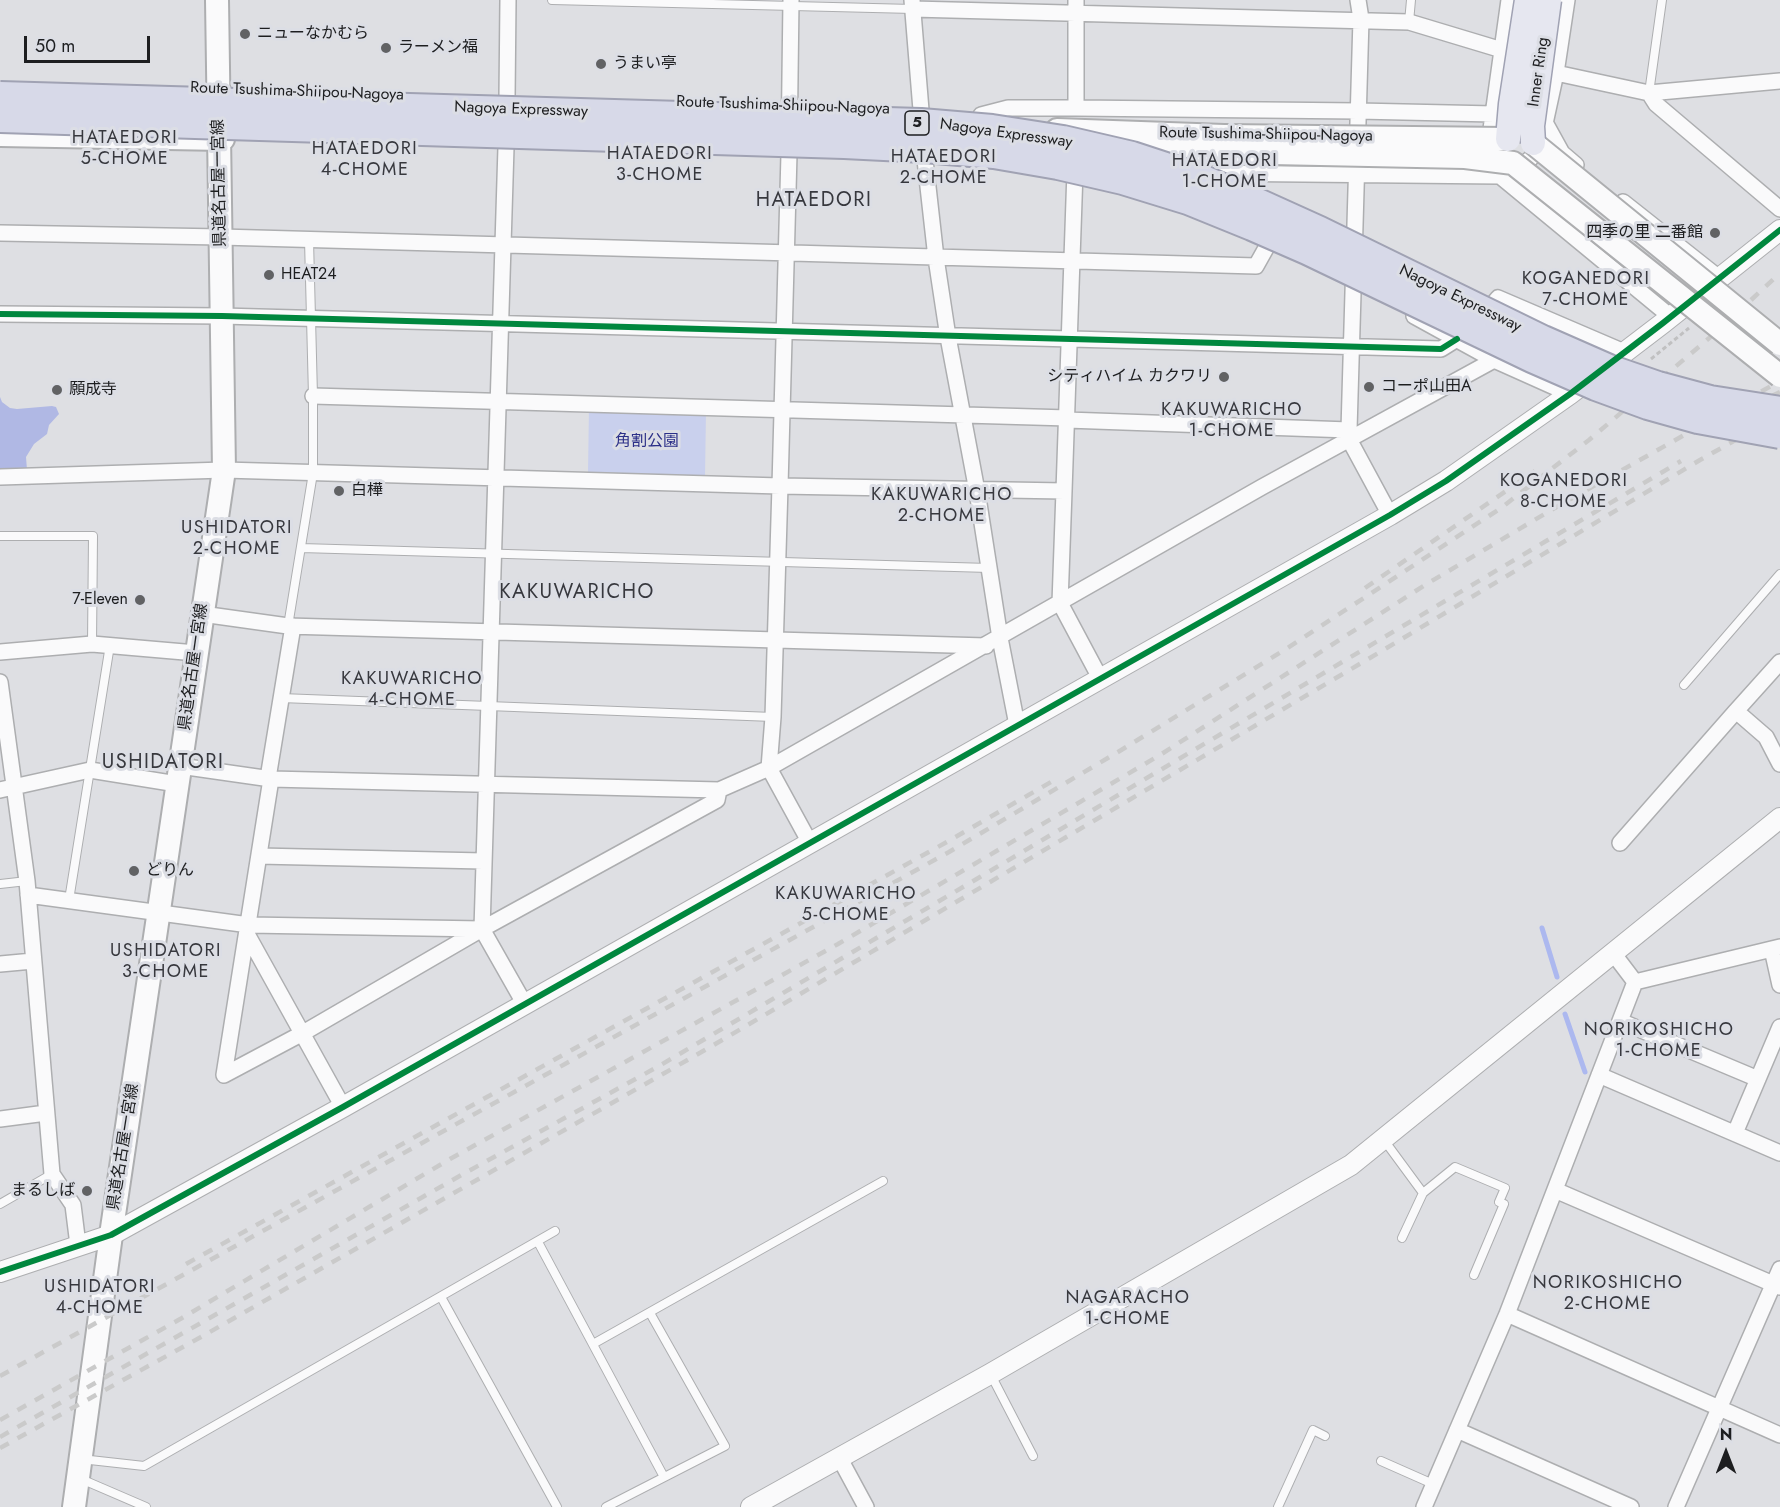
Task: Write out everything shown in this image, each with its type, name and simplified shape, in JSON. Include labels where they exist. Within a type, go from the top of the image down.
[{"type":"highway","name":"Nagoya Expressway","points":[[0,96],[921,123],[992,129],[1063,140],[1132,156],[1199,178],[1331,236],[1543,340],[1609,369],[1658,386],[1710,400],[1780,411]]},
{"type":"highway","name":"Nagoya Expressway","points":[[0,118],[844,144],[994,154],[1058,165],[1123,180],[1188,200],[1252,226],[1596,386],[1648,405],[1698,419],[1780,434]]},
{"type":"main road","name":"県道名古屋一宮線","points":[[74,1507],[111,1235],[224,470],[217,0]]},
{"type":"main road","name":"Inner Ring","points":[[1508,139],[1527,0]]},
{"type":"main road","name":"Inner Ring","points":[[1540,134],[1532,126],[1549,0]]},
{"type":"main road","name":"Route Tsushima-Shiipou-Nagoya","points":[[0,82],[507,99],[790,105],[921,111],[981,115],[1008,128],[1224,144],[1465,157],[1513,163],[1780,375]]},
{"type":"main road","name":"Route Tsushima-Shiipou-Nagoya","points":[[0,135],[789,154],[925,160],[988,159],[1009,148],[1508,139],[1540,134]]},
{"type":"main road","points":[[1540,134],[1780,344]]},
{"type":"street","points":[[507,0],[507,99]]},
{"type":"street","points":[[1358,0],[1361,19],[1350,436],[1390,515]]},
{"type":"street","points":[[1509,0],[1491,129],[1492,145],[1500,176],[1671,317]]},
{"type":"street","points":[[988,159],[1009,167],[1075,171],[1500,176],[1517,170],[1531,158],[1541,142],[1540,134],[1556,73],[1567,0]]},
{"type":"street","points":[[791,4],[778,562],[769,768],[810,843]]},
{"type":"street","points":[[921,111],[912,4],[1076,7],[1409,22],[1502,50]]},
{"type":"street","points":[[1076,7],[1076,108]]},
{"type":"street","points":[[1556,73],[1649,93],[1780,81]]},
{"type":"street","points":[[1649,93],[1656,104],[1780,209]]},
{"type":"street","points":[[981,115],[1008,108],[1494,114],[1540,134],[1719,278]]},
{"type":"street","points":[[506,147],[482,929],[524,1003]]},
{"type":"street","points":[[925,160],[948,337],[978,491],[989,568],[993,642],[1017,725]]},
{"type":"street","points":[[1075,171],[1190,206],[1270,241],[1494,360],[1570,394]]},
{"type":"street","points":[[1075,171],[1060,603],[1100,678]]},
{"type":"street","points":[[0,1272],[111,1235],[343,1107],[1390,515],[1446,481],[1570,394],[1780,230]]},
{"type":"street","points":[[0,233],[221,237],[1256,266],[1270,241]]},
{"type":"street","points":[[0,314],[222,316],[1441,349],[1460,341],[1498,298],[1624,352]]},
{"type":"street","points":[[7,788],[90,770],[270,778],[719,790],[769,768],[1350,436],[1494,360]]},
{"type":"street","points":[[313,396],[1068,419],[1350,436]]},
{"type":"street","points":[[0,477],[224,470],[978,491],[1064,491]]},
{"type":"street","points":[[202,614],[290,626],[775,639],[993,642]]},
{"type":"street","points":[[290,626],[260,856],[224,1075],[482,929],[717,800],[719,790]]},
{"type":"street","points":[[0,652],[92,644],[196,653]]},
{"type":"street","points":[[1620,843],[1780,662]]},
{"type":"street","points":[[0,682],[7,788],[28,888],[52,1174],[73,1205],[78,1245]]},
{"type":"street","points":[[1736,711],[1766,737],[1780,764]]},
{"type":"street","points":[[751,1507],[990,1374],[1351,1165],[1780,818]]},
{"type":"street","points":[[260,856],[483,861]]},
{"type":"street","points":[[28,888],[69,900],[159,912],[248,930],[482,929]]},
{"type":"street","points":[[248,930],[343,1107]]},
{"type":"street","points":[[1635,982],[1776,948],[1780,985]]},
{"type":"street","points":[[1613,953],[1635,982]]},
{"type":"street","points":[[0,964],[33,961]]},
{"type":"street","points":[[1424,1507],[1507,1314],[1635,982]]},
{"type":"street","points":[[1620,1021],[1758,1079]]},
{"type":"street","points":[[1735,1133],[1780,1027]]},
{"type":"street","points":[[1599,1075],[1780,1153]]},
{"type":"street","points":[[0,1119],[46,1113]]},
{"type":"street","points":[[1555,1190],[1777,1286]]},
{"type":"street","points":[[1676,1507],[1719,1408],[1777,1286],[1780,1269]]},
{"type":"street","points":[[1507,1314],[1780,1435]]},
{"type":"street","points":[[1457,1430],[1631,1507]]},
{"type":"street","points":[[839,1457],[866,1507]]},
{"type":"lane","points":[[552,0],[912,4]]},
{"type":"lane","points":[[1409,22],[1411,0]]},
{"type":"lane","points":[[1649,93],[1662,0]]},
{"type":"lane","points":[[290,626],[313,473],[309,240]]},
{"type":"lane","points":[[0,536],[93,536],[92,644]]},
{"type":"lane","points":[[302,548],[989,568]]},
{"type":"lane","points":[[1684,685],[1780,574]]},
{"type":"lane","points":[[69,900],[110,645]]},
{"type":"lane","points":[[281,698],[773,717]]},
{"type":"lane","points":[[0,884],[28,888]]},
{"type":"lane","points":[[1383,1138],[1423,1193]]},
{"type":"lane","points":[[1402,1238],[1423,1193],[1455,1167],[1504,1188],[1499,1202],[1504,1204],[1474,1275]]},
{"type":"lane","points":[[0,1204],[52,1174]]},
{"type":"lane","points":[[593,1344],[883,1181]]},
{"type":"lane","points":[[79,1468],[144,1466],[555,1232]]},
{"type":"lane","points":[[538,1242],[664,1477]]},
{"type":"lane","points":[[441,1297],[557,1507]]},
{"type":"lane","points":[[606,1507],[725,1446],[650,1313]]},
{"type":"lane","points":[[990,1374],[1033,1456]]},
{"type":"lane","points":[[1278,1507],[1312,1430],[1325,1436]]},
{"type":"lane","points":[[1381,1461],[1433,1484]]},
{"type":"lane","points":[[79,1468],[146,1507]]},
{"type":"path","points":[[1650,359],[1689,328]]},
{"type":"green space","name":"角割公園","points":[[589,407],[706,410],[705,477],[588,473]]},
{"type":"shaded area","points":[[0,397],[2,402],[10,408],[52,406],[56,407],[59,414],[49,425],[47,434],[34,444],[26,457],[27,470],[0,471]]},
{"type":"waterway","points":[[1542,928],[1557,977]]},
{"type":"waterway","points":[[1565,1014],[1585,1072]]},
{"type":"railway","points":[[0,1376],[949,852],[1286,649],[1501,508],[1589,440],[1721,328],[1780,273]]},
{"type":"railway","points":[[0,1420],[182,1318],[450,1159],[838,944],[1160,755],[1425,585],[1553,509],[1780,381]]},
{"type":"railway","points":[[1754,405],[1780,392]]},
{"type":"railway","points":[[0,1448],[201,1337],[712,1046],[1380,652],[1700,460],[1780,415]]},
{"type":"railway","points":[[0,1437],[465,1173],[659,1066],[1681,461]]},
{"type":"railway","points":[[1365,588],[1535,471]]},
{"type":"railway","points":[[186,1264],[1051,782]]},
{"type":"cycle path","points":[[0,1272],[111,1235],[343,1107],[1390,515],[1446,481],[1570,394],[1780,230]]},
{"type":"cycle path","points":[[0,314],[222,316],[1441,349],[1457,339]]},
{"type":"place","name":"ニューなかむら","points":[[245,34]]},
{"type":"place","name":"ラーメン福","points":[[386,48]]},
{"type":"place","name":"うまい亭","points":[[601,64]]},
{"type":"place","name":"四季の里 二番館","points":[[1715,233]]},
{"type":"place","name":"HEAT24","points":[[269,275]]},
{"type":"place","name":"シティハイム カクワリ","points":[[1224,377]]},
{"type":"place","name":"コーポ山田A","points":[[1369,387]]},
{"type":"place","name":"願成寺","points":[[57,390]]},
{"type":"place","name":"白樺","points":[[339,491]]},
{"type":"place","name":"7-Eleven","points":[[140,600]]},
{"type":"place","name":"どりん","points":[[134,871]]},
{"type":"place","name":"まるしば","points":[[87,1191]]},
{"type":"district","name":"HATAEDORI 5-CHOME","points":[[125,149]]},
{"type":"district","name":"HATAEDORI 4-CHOME","points":[[365,160]]},
{"type":"district","name":"HATAEDORI 3-CHOME","points":[[660,165]]},
{"type":"district","name":"HATAEDORI 2-CHOME","points":[[944,168]]},
{"type":"district","name":"HATAEDORI 1-CHOME","points":[[1225,172]]},
{"type":"district","name":"HATAEDORI","points":[[814,201]]},
{"type":"district","name":"KOGANEDORI 7-CHOME","points":[[1586,290]]},
{"type":"district","name":"KAKUWARICHO 1-CHOME","points":[[1232,421]]},
{"type":"district","name":"KOGANEDORI 8-CHOME","points":[[1564,492]]},
{"type":"district","name":"KAKUWARICHO 2-CHOME","points":[[942,506]]},
{"type":"district","name":"USHIDATORI 2-CHOME","points":[[237,539]]},
{"type":"district","name":"KAKUWARICHO","points":[[577,593]]},
{"type":"district","name":"KAKUWARICHO 4-CHOME","points":[[412,690]]},
{"type":"district","name":"USHIDATORI","points":[[163,763]]},
{"type":"district","name":"KAKUWARICHO 5-CHOME","points":[[846,905]]},
{"type":"district","name":"USHIDATORI 3-CHOME","points":[[166,962]]},
{"type":"district","name":"NORIKOSHICHO 1-CHOME","points":[[1659,1041]]},
{"type":"district","name":"NORIKOSHICHO 2-CHOME","points":[[1608,1294]]},
{"type":"district","name":"USHIDATORI 4-CHOME","points":[[100,1298]]},
{"type":"district","name":"NAGARACHO 1-CHOME","points":[[1128,1309]]}]
